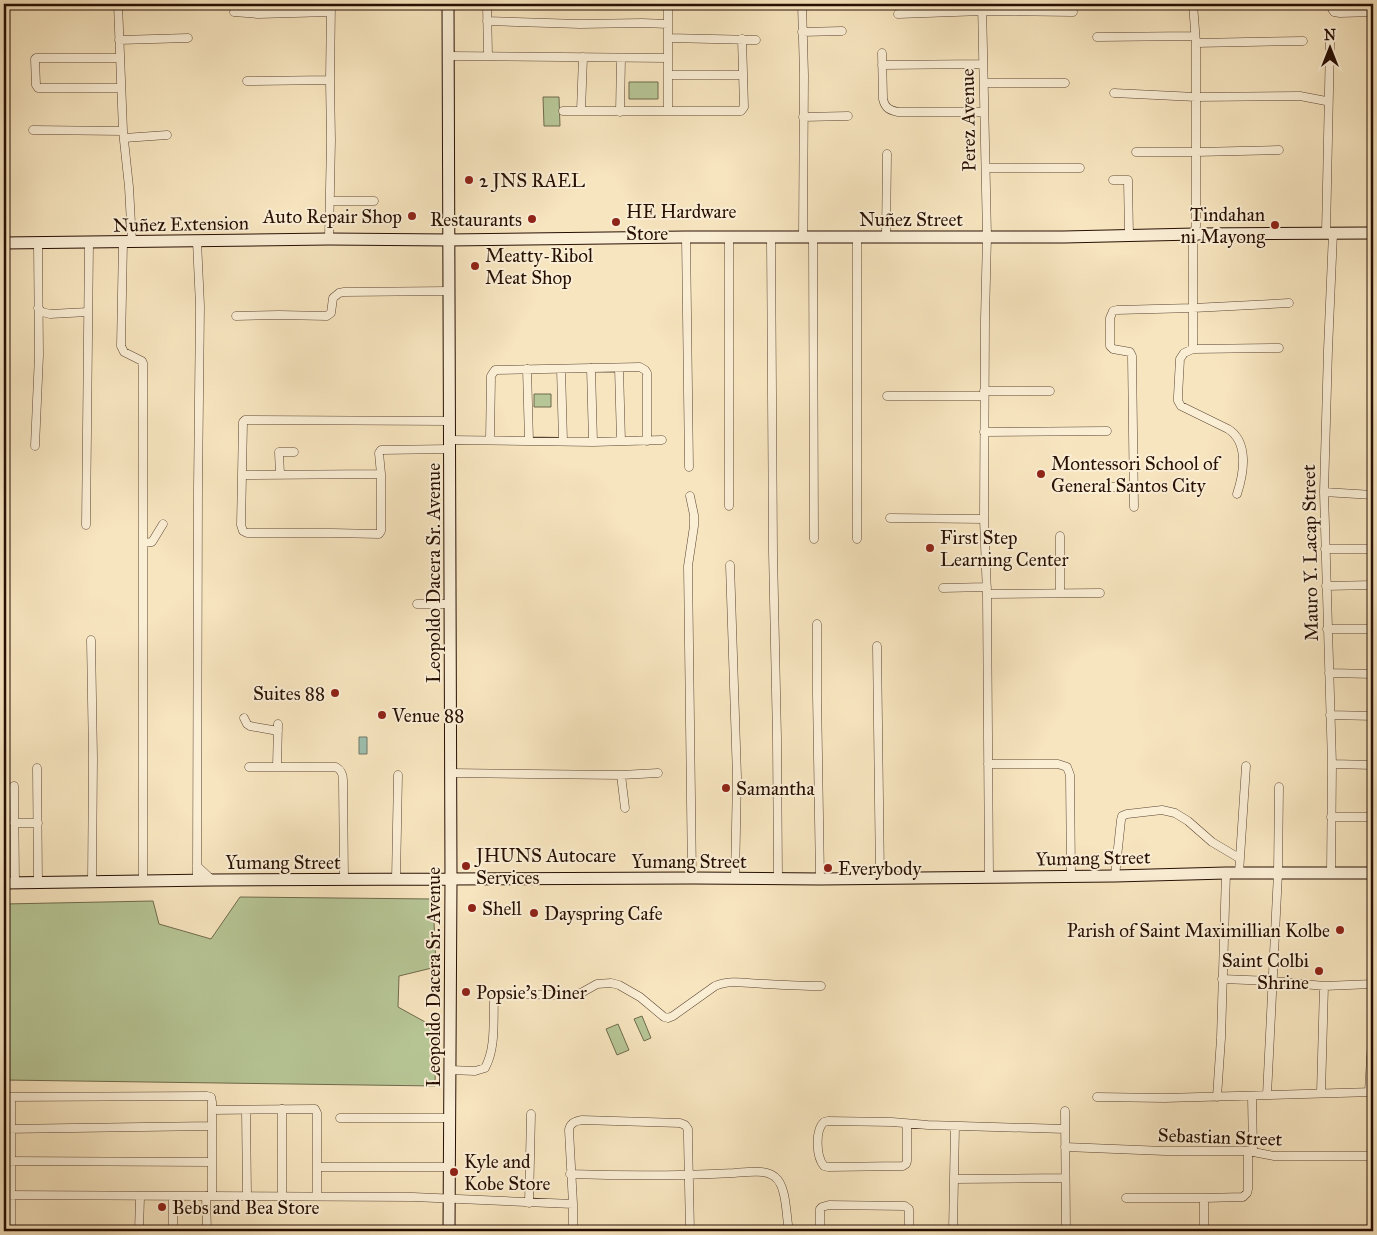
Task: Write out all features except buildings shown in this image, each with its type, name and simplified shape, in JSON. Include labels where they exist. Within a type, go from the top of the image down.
[{"type":"main road","name":"Leopoldo Dacera Sr. Avenue","points":[[448,4],[451,772],[449,1231]]},
{"type":"main road","name":"Nuñez Street","points":[[449,240],[1373,233]]},
{"type":"main road","name":"Nuñez Extension","points":[[4,243],[329,239],[449,240]]},
{"type":"main road","name":"Yumang Street","points":[[9,883],[396,879],[820,879],[1226,873],[1373,873]]},
{"type":"street","points":[[118,4],[123,134],[129,187],[121,346],[124,352],[143,363],[143,881]]},
{"type":"street","points":[[329,239],[331,4]]},
{"type":"street","points":[[487,4],[488,56]]},
{"type":"street","points":[[668,4],[668,110]]},
{"type":"street","points":[[802,4],[803,117],[808,237],[814,540]]},
{"type":"street","points":[[1193,349],[1193,243],[1196,226],[1194,4]]},
{"type":"street","points":[[1331,4],[1334,12],[1373,12]]},
{"type":"street","points":[[898,14],[983,8],[1074,12]]},
{"type":"street","name":"Perez Avenue","points":[[983,8],[987,236],[984,519],[987,590],[989,877]]},
{"type":"street","points":[[234,12],[258,14],[330,12]]},
{"type":"street","points":[[487,21],[668,24]]},
{"type":"street","points":[[802,32],[842,31]]},
{"type":"street","points":[[1097,37],[1303,41]]},
{"type":"street","points":[[119,40],[188,38]]},
{"type":"street","points":[[668,38],[756,40]]},
{"type":"street","points":[[563,111],[741,111],[744,107],[742,39]]},
{"type":"street","name":"Mauro Y. Lacap Street","points":[[1330,43],[1328,350],[1324,492],[1332,764],[1331,873]]},
{"type":"street","points":[[882,53],[884,105],[892,111],[984,112]]},
{"type":"street","points":[[448,56],[668,58]]},
{"type":"street","points":[[581,111],[583,57]]},
{"type":"street","points":[[120,58],[35,59],[36,85],[38,88],[121,88]]},
{"type":"street","points":[[620,112],[621,58]]},
{"type":"street","points":[[882,65],[983,64]]},
{"type":"street","points":[[668,75],[742,76]]},
{"type":"street","points":[[247,80],[330,80]]},
{"type":"street","points":[[984,83],[1065,83]]},
{"type":"street","points":[[1114,93],[1196,97],[1300,96],[1326,101]]},
{"type":"street","points":[[803,117],[848,116]]},
{"type":"street","points":[[33,130],[167,135]]},
{"type":"street","points":[[1136,152],[1279,150]]},
{"type":"street","points":[[886,237],[887,154]]},
{"type":"street","points":[[986,168],[1080,168]]},
{"type":"street","points":[[1113,180],[1128,180],[1129,236]]},
{"type":"street","points":[[330,201],[374,201]]},
{"type":"street","points":[[686,237],[689,468]]},
{"type":"street","points":[[729,237],[729,506]]},
{"type":"street","points":[[771,237],[778,879]]},
{"type":"street","points":[[857,237],[857,538]]},
{"type":"street","points":[[197,241],[200,306],[197,880]]},
{"type":"street","points":[[35,446],[39,355],[38,243]]},
{"type":"street","points":[[86,525],[89,243]]},
{"type":"street","points":[[236,316],[327,316],[331,313],[333,298],[339,293],[344,292],[449,291]]},
{"type":"street","points":[[1134,507],[1132,356],[1130,352],[1113,349],[1110,346],[1111,315],[1113,311],[1289,303]]},
{"type":"street","points":[[38,308],[42,312],[50,314],[88,312]]},
{"type":"street","points":[[1237,494],[1243,470],[1238,438],[1228,430],[1181,406],[1178,401],[1180,359],[1184,354],[1193,349],[1279,348]]},
{"type":"street","points":[[490,440],[491,376],[493,372],[498,370],[527,369],[640,367],[647,373],[647,441]]},
{"type":"street","points":[[591,368],[593,442]]},
{"type":"street","points":[[619,368],[621,441]]},
{"type":"street","points":[[527,369],[529,441]]},
{"type":"street","points":[[561,369],[562,442]]},
{"type":"street","points":[[887,396],[1050,391]]},
{"type":"street","points":[[450,421],[245,420],[243,422],[241,525],[243,531],[247,533],[379,534],[381,531],[379,453],[381,450],[490,440],[562,442],[662,440]]},
{"type":"street","points":[[984,432],[1107,431]]},
{"type":"street","points":[[280,475],[279,452],[294,452]]},
{"type":"street","points":[[242,475],[381,474]]},
{"type":"street","points":[[1110,487],[1135,487]]},
{"type":"street","points":[[1324,492],[1373,495]]},
{"type":"street","points":[[690,496],[694,515],[688,566],[692,878]]},
{"type":"street","points":[[890,518],[984,519]]},
{"type":"street","points":[[144,543],[152,542],[163,524]]},
{"type":"street","points":[[1060,536],[1060,593]]},
{"type":"street","points":[[1325,549],[1373,549]]},
{"type":"street","points":[[730,565],[737,777],[735,878]]},
{"type":"street","points":[[1326,586],[1373,586]]},
{"type":"street","points":[[943,588],[1100,593]]},
{"type":"street","points":[[417,604],[450,604]]},
{"type":"street","points":[[817,624],[820,879]]},
{"type":"street","points":[[1327,629],[1373,629]]},
{"type":"street","points":[[90,640],[93,758],[92,882]]},
{"type":"street","points":[[878,646],[880,878]]},
{"type":"street","points":[[1329,673],[1373,674]]},
{"type":"street","points":[[1330,715],[1373,716]]},
{"type":"street","points":[[244,718],[250,726],[278,727],[277,767]]},
{"type":"street","points":[[988,764],[1058,764],[1067,767],[1070,774],[1071,876]]},
{"type":"street","points":[[1332,764],[1373,764]]},
{"type":"street","points":[[1238,873],[1246,766]]},
{"type":"street","points":[[249,767],[336,767],[340,770],[343,775],[344,880]]},
{"type":"street","points":[[37,768],[38,883]]},
{"type":"street","points":[[451,772],[658,773]]},
{"type":"street","points":[[621,774],[625,808]]},
{"type":"street","points":[[396,879],[398,775]]},
{"type":"street","points":[[9,883],[14,823],[14,786]]},
{"type":"street","points":[[1267,1095],[1278,873],[1279,787]]},
{"type":"street","points":[[4,803],[14,803]]},
{"type":"street","points":[[1115,876],[1121,820],[1122,816],[1127,814],[1162,810],[1174,813],[1188,821],[1212,842],[1239,858]]},
{"type":"street","points":[[1332,817],[1373,817]]},
{"type":"street","points":[[14,823],[38,823]]},
{"type":"street","points":[[197,866],[212,880]]},
{"type":"street","points":[[1217,1096],[1221,1038],[1226,873]]},
{"type":"street","points":[[1222,979],[1324,986],[1373,984]]},
{"type":"street","points":[[450,1070],[475,1071],[484,1068],[491,1051],[494,1000],[495,996],[499,994],[570,995],[581,993],[596,984],[611,983],[619,985],[640,997],[661,1016],[668,1018],[721,983],[821,986]]},
{"type":"street","points":[[1321,1093],[1324,986]]},
{"type":"street","points":[[1097,1097],[1252,1096],[1371,1092],[1373,1023]]},
{"type":"street","points":[[11,1231],[8,1195],[8,1097],[208,1096],[212,1099],[212,1126],[207,1231]]},
{"type":"street","points":[[1126,1198],[1240,1198],[1245,1195],[1248,1189],[1252,1096]]},
{"type":"street","points":[[282,1109],[282,1196]]},
{"type":"street","points":[[212,1110],[316,1110],[317,1196]]},
{"type":"street","points":[[246,1110],[247,1196]]},
{"type":"street","points":[[1020,1231],[1066,1231],[1065,1112]]},
{"type":"street","points":[[529,1203],[531,1114]]},
{"type":"street","points":[[340,1118],[450,1118]]},
{"type":"street","points":[[599,1231],[573,1231],[568,1130],[572,1123],[576,1121],[683,1124],[688,1129],[690,1231]]},
{"type":"street","points":[[907,1124],[907,1161],[903,1166],[828,1167],[824,1166],[819,1158],[819,1131],[821,1124],[828,1121],[885,1121],[907,1124],[1065,1129]]},
{"type":"street","points":[[8,1129],[212,1126]]},
{"type":"street","points":[[953,1231],[955,1126]]},
{"type":"street","name":"Sebastian Street","points":[[1065,1147],[1250,1152],[1274,1156],[1373,1156]]},
{"type":"street","points":[[8,1161],[211,1162]]},
{"type":"street","points":[[317,1166],[449,1167]]},
{"type":"street","points":[[570,1174],[646,1176],[688,1176],[756,1172],[768,1174],[775,1176],[782,1186],[789,1231]]},
{"type":"street","points":[[954,1179],[1065,1178]]},
{"type":"street","points":[[8,1195],[449,1198],[573,1204]]},
{"type":"street","points":[[173,1196],[173,1231]]},
{"type":"street","points":[[139,1231],[140,1197]]},
{"type":"street","points":[[1204,1198],[1204,1231]]},
{"type":"street","points":[[820,1231],[820,1210],[828,1205],[905,1206],[909,1209],[909,1231]]},
{"type":"green space","points":[[1335,4],[1373,4],[1373,7],[1335,7]]},
{"type":"green space","points":[[629,82],[658,82],[658,99],[629,99]]},
{"type":"green space","points":[[543,97],[559,97],[560,126],[544,126]]},
{"type":"green space","points":[[534,394],[551,394],[551,407],[534,407]]},
{"type":"green space","points":[[240,897],[433,899],[436,967],[399,976],[398,1007],[436,1028],[435,1086],[4,1080],[4,904],[153,901],[159,924],[211,939]]},
{"type":"green space","points":[[642,1016],[651,1038],[644,1041],[634,1019]]},
{"type":"green space","points":[[618,1024],[629,1050],[617,1055],[606,1029]]},
{"type":"shaded area","points":[[359,737],[367,737],[367,754],[359,754]]},
{"type":"place","name":"2 JNS RAEL","points":[[469,180]]},
{"type":"place","name":"Auto Repair Shop","points":[[412,216]]},
{"type":"place","name":"Restaurants","points":[[532,219]]},
{"type":"place","name":"HE Hardware Store","points":[[616,222]]},
{"type":"place","name":"Tindahan ni Mayong","points":[[1275,225]]},
{"type":"place","name":"Meatty-Ribol Meat Shop","points":[[475,266]]},
{"type":"place","name":"Montessori School of General Santos City","points":[[1041,474]]},
{"type":"place","name":"First Step Learning Center","points":[[930,548]]},
{"type":"place","name":"Suites 88","points":[[335,693]]},
{"type":"place","name":"Venue 88","points":[[382,715]]},
{"type":"place","name":"Samantha","points":[[726,788]]},
{"type":"place","name":"JHUNS Autocare Services","points":[[466,866]]},
{"type":"place","name":"Everybody","points":[[828,868]]},
{"type":"place","name":"Shell","points":[[472,908]]},
{"type":"place","name":"Dayspring Cafe","points":[[534,913]]},
{"type":"place","name":"Parish of Saint Maximillian Kolbe","points":[[1340,930]]},
{"type":"place","name":"Saint Colbi Shrine","points":[[1319,971]]},
{"type":"place","name":"Popsie's Diner","points":[[466,992]]},
{"type":"place","name":"Kyle and Kobe Store","points":[[454,1172]]},
{"type":"place","name":"Bebs and Bea Store","points":[[162,1207]]}]
